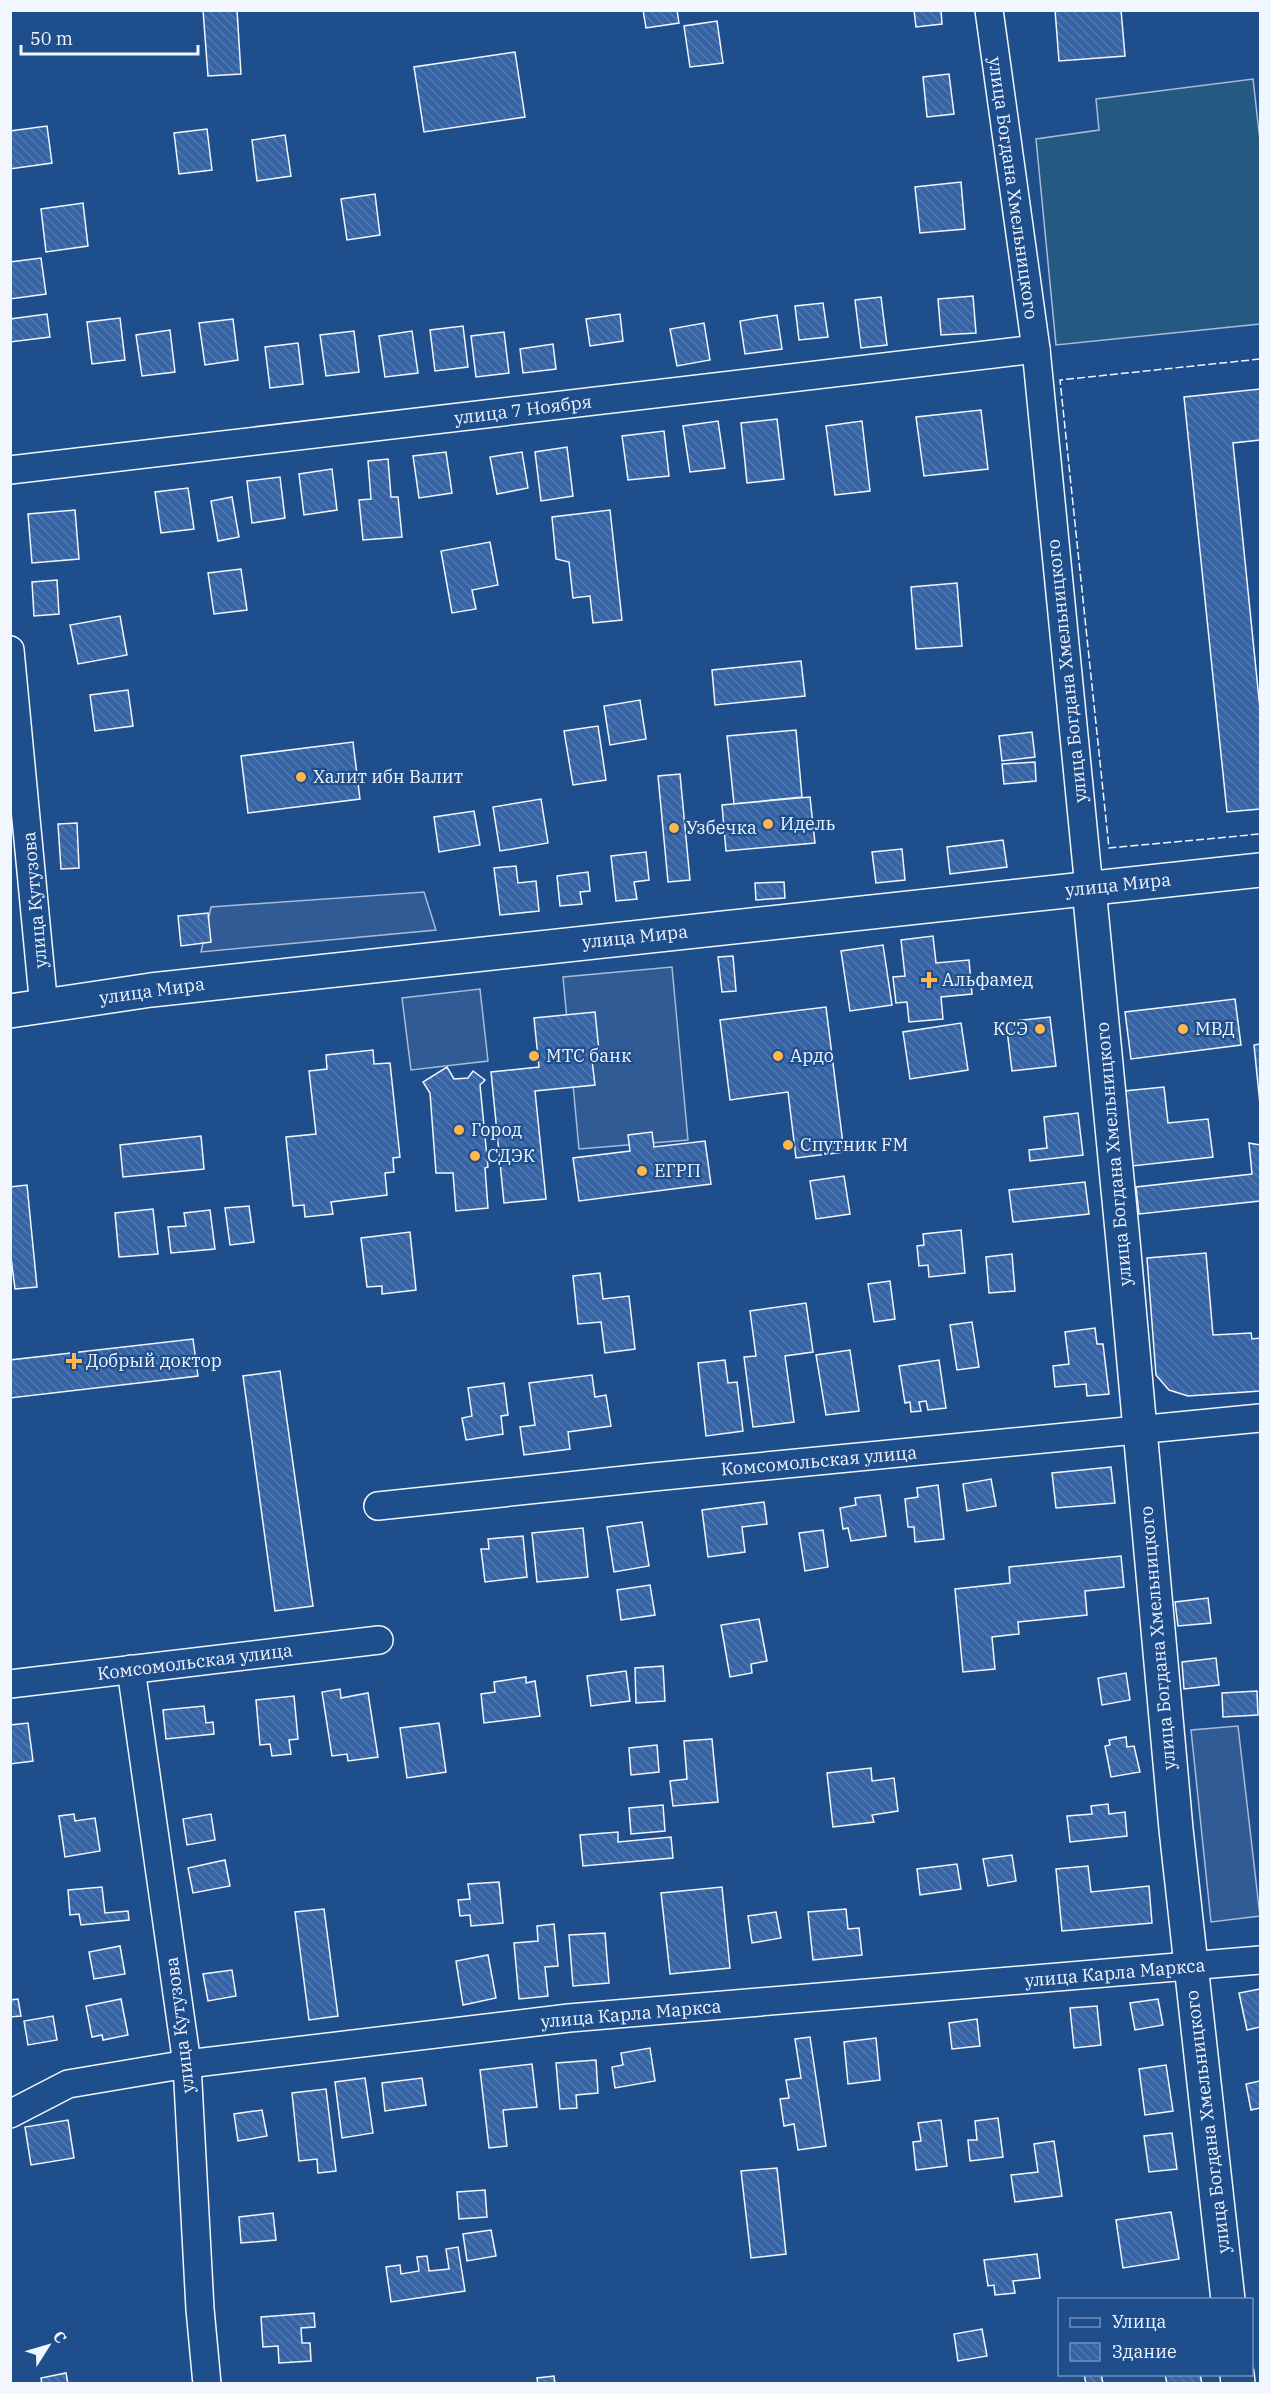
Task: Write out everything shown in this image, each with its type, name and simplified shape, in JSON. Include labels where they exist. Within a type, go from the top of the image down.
[{"type":"main road","name":"улица Мира","points":[[10,1011],[44,1008],[162,989],[1260,870]]},
{"type":"main road","name":"улица Богдана Хмельницкого","points":[[1089,888],[1124,1241],[1139,1429],[1190,1967],[1228,2298]]},
{"type":"street","name":"улица Богдана Хмельницкого","points":[[988,10],[1036,349],[1089,888]]},
{"type":"street","name":"улица 7 Ноября","points":[[10,470],[1036,349]]},
{"type":"street","name":"улица Кутузова","points":[[10,650],[44,1008]]},
{"type":"street","name":"Комсомольская улица","points":[[378,1506],[1260,1418]]},
{"type":"street","name":"Комсомольская улица","points":[[10,1684],[379,1640]]},
{"type":"street","name":"улица Кутузова","points":[[131,1669],[187,2064],[200,2309],[207,2384]]},
{"type":"street","name":"улица Карла Маркса","points":[[10,2114],[68,2085],[187,2064],[569,2018],[1260,1960]]},
{"type":"shaded area","points":[[1253,79],[1260,141],[1260,324],[1056,345],[1036,139],[1099,130],[1096,99]]},
{"type":"shaded area","points":[[424,892],[436,930],[201,952],[211,907]]},
{"type":"shaded area","points":[[672,967],[688,1140],[579,1149],[563,977]]},
{"type":"shaded area","points":[[480,989],[488,1061],[411,1070],[402,998]]},
{"type":"shaded area","points":[[1238,1726],[1260,1916],[1211,1922],[1191,1730]]},
{"type":"building","points":[[203,10],[237,10],[241,74],[208,76]]},
{"type":"building","points":[[643,10],[677,10],[679,23],[646,28]]},
{"type":"building","points":[[914,10],[941,10],[942,24],[916,27]]},
{"type":"building","points":[[1055,10],[1121,10],[1125,56],[1059,61]]},
{"type":"building","points":[[717,21],[723,63],[690,67],[684,26]]},
{"type":"building","points":[[515,52],[525,117],[424,132],[414,67]]},
{"type":"building","points":[[949,74],[954,114],[927,117],[923,77]]},
{"type":"building","points":[[47,126],[52,163],[10,169],[10,131]]},
{"type":"building","points":[[207,129],[212,170],[179,174],[174,133]]},
{"type":"building","points":[[285,135],[291,176],[257,181],[252,140]]},
{"type":"building","points":[[961,182],[965,229],[920,233],[915,187]]},
{"type":"building","points":[[375,194],[380,235],[347,240],[341,199]]},
{"type":"building","points":[[83,203],[88,246],[46,252],[41,209]]},
{"type":"building","points":[[41,258],[46,294],[10,299],[10,262]]},
{"type":"building","points":[[973,296],[976,333],[941,335],[938,299]]},
{"type":"building","points":[[881,297],[887,345],[861,348],[855,300]]},
{"type":"building","points":[[823,303],[828,337],[799,340],[795,306]]},
{"type":"building","points":[[47,314],[50,337],[10,342],[10,319]]},
{"type":"building","points":[[620,314],[623,341],[590,346],[586,319]]},
{"type":"building","points":[[777,315],[782,349],[745,354],[740,321]]},
{"type":"building","points":[[120,318],[125,360],[92,364],[87,322]]},
{"type":"building","points":[[233,319],[238,360],[205,365],[199,323]]},
{"type":"building","points":[[704,323],[710,360],[677,366],[670,329]]},
{"type":"building","points":[[463,326],[468,367],[435,371],[430,330]]},
{"type":"building","points":[[170,330],[175,372],[142,376],[136,335]]},
{"type":"building","points":[[354,331],[359,372],[326,376],[320,335]]},
{"type":"building","points":[[412,331],[418,373],[385,377],[379,336]]},
{"type":"building","points":[[504,332],[509,373],[476,377],[471,336]]},
{"type":"building","points":[[298,343],[303,384],[270,388],[265,347]]},
{"type":"building","points":[[553,344],[556,369],[523,373],[520,349]]},
{"type":"building","points":[[1260,389],[1260,440],[1233,443],[1260,709],[1260,809],[1227,812],[1184,397]]},
{"type":"building","points":[[981,410],[988,469],[924,476],[916,417]]},
{"type":"building","points":[[777,419],[784,479],[747,483],[741,423]]},
{"type":"building","points":[[718,421],[725,468],[690,472],[683,426]]},
{"type":"building","points":[[862,421],[870,491],[835,495],[826,426]]},
{"type":"building","points":[[664,431],[669,476],[628,480],[622,436]]},
{"type":"building","points":[[567,447],[573,496],[541,501],[535,452]]},
{"type":"building","points":[[446,452],[452,493],[419,498],[413,456]]},
{"type":"building","points":[[522,452],[528,488],[497,494],[490,457]]},
{"type":"building","points":[[388,459],[391,497],[398,497],[402,537],[363,540],[359,500],[371,499],[368,461]]},
{"type":"building","points":[[332,469],[337,510],[304,515],[299,474]]},
{"type":"building","points":[[280,477],[285,518],[252,523],[247,481]]},
{"type":"building","points":[[188,488],[194,529],[161,533],[155,492]]},
{"type":"building","points":[[232,497],[239,537],[218,541],[211,501]]},
{"type":"building","points":[[75,510],[79,559],[32,563],[28,514]]},
{"type":"building","points":[[610,510],[622,620],[593,623],[590,596],[573,598],[569,562],[556,559],[552,517]]},
{"type":"building","points":[[490,542],[498,585],[472,590],[476,609],[452,613],[441,551]]},
{"type":"building","points":[[241,569],[247,610],[214,614],[208,573]]},
{"type":"building","points":[[57,580],[59,614],[34,616],[32,582]]},
{"type":"building","points":[[957,583],[962,646],[916,649],[911,587]]},
{"type":"building","points":[[120,616],[127,655],[78,664],[70,625]]},
{"type":"building","points":[[801,661],[805,696],[715,705],[712,670]]},
{"type":"building","points":[[128,690],[133,726],[95,731],[90,695]]},
{"type":"building","points":[[640,700],[646,739],[610,745],[604,706]]},
{"type":"building","points":[[598,726],[606,780],[573,785],[564,731]]},
{"type":"building","points":[[796,730],[802,797],[734,804],[727,736]]},
{"type":"building","points":[[1032,732],[1035,757],[1002,761],[999,736]]},
{"type":"building","name":"Халит ибн Валит","points":[[353,742],[360,799],[248,813],[241,756]]},
{"type":"building","points":[[1035,762],[1036,781],[1004,784],[1002,764]]},
{"type":"building","points":[[680,774],[690,880],[668,882],[658,776]]},
{"type":"building","points":[[810,797],[815,843],[726,851],[722,805]]},
{"type":"building","points":[[541,799],[548,843],[500,851],[493,807]]},
{"type":"building","points":[[474,811],[480,845],[439,852],[434,817]]},
{"type":"building","points":[[77,823],[79,868],[61,869],[58,824]]},
{"type":"building","points":[[1003,840],[1007,867],[950,874],[947,847]]},
{"type":"building","points":[[902,849],[905,880],[876,883],[872,852]]},
{"type":"building","points":[[646,852],[649,880],[634,882],[637,899],[616,901],[611,856]]},
{"type":"building","points":[[516,866],[518,883],[536,881],[539,911],[500,915],[494,868]]},
{"type":"building","points":[[588,872],[590,891],[580,892],[582,904],[560,906],[557,876]]},
{"type":"building","points":[[784,882],[785,898],[756,900],[755,883]]},
{"type":"building","points":[[208,913],[211,942],[181,946],[178,916]]},
{"type":"building","points":[[933,936],[936,963],[969,960],[972,994],[941,997],[943,1019],[909,1022],[907,1002],[896,1003],[893,977],[905,976],[901,940]]},
{"type":"building","points":[[883,945],[892,1005],[850,1011],[841,951]]},
{"type":"building","points":[[733,956],[736,991],[722,992],[718,957]]},
{"type":"building","name":"МВД","points":[[1235,999],[1241,1045],[1131,1059],[1125,1012]]},
{"type":"building","name":"Ардо","points":[[826,1007],[844,1152],[796,1158],[788,1092],[730,1100],[720,1020]]},
{"type":"building","points":[[595,1012],[599,1051],[591,1052],[595,1085],[535,1091],[546,1199],[504,1203],[491,1072],[539,1067],[534,1018]]},
{"type":"building","points":[[1050,1017],[1056,1066],[1012,1071],[1006,1022]]},
{"type":"building","points":[[961,1023],[968,1070],[910,1079],[903,1032]]},
{"type":"building","points":[[1260,1044],[1260,1104],[1254,1045]]},
{"type":"building","points":[[373,1050],[374,1064],[390,1063],[400,1157],[393,1158],[394,1172],[385,1173],[387,1195],[331,1202],[333,1214],[305,1217],[304,1205],[293,1206],[286,1137],[316,1134],[309,1071],[327,1069],[326,1055]]},
{"type":"building","name":"Город","points":[[447,1067],[454,1079],[468,1078],[473,1071],[485,1080],[480,1085],[488,1167],[485,1168],[488,1208],[456,1211],[453,1173],[436,1173],[430,1093],[423,1082]]},
{"type":"building","points":[[1164,1087],[1168,1123],[1208,1119],[1213,1157],[1132,1166],[1124,1091]]},
{"type":"building","points":[[1078,1113],[1083,1155],[1030,1161],[1029,1150],[1047,1148],[1044,1117]]},
{"type":"building","name":"ЕГРП","points":[[652,1132],[654,1147],[705,1141],[711,1184],[579,1201],[573,1158],[630,1151],[628,1135]]},
{"type":"building","points":[[201,1136],[204,1169],[123,1177],[120,1145]]},
{"type":"building","points":[[1249,1143],[1260,1145],[1260,1201],[1139,1214],[1136,1187],[1252,1174]]},
{"type":"building","points":[[844,1176],[850,1214],[816,1219],[810,1181]]},
{"type":"building","points":[[1085,1182],[1089,1214],[1013,1222],[1009,1190]]},
{"type":"building","points":[[27,1185],[37,1287],[15,1289],[10,1250],[10,1187]]},
{"type":"building","points":[[249,1206],[254,1242],[230,1245],[225,1208]]},
{"type":"building","points":[[153,1209],[158,1254],[119,1257],[115,1213]]},
{"type":"building","points":[[210,1210],[215,1249],[171,1253],[168,1227],[186,1226],[184,1213]]},
{"type":"building","points":[[961,1230],[965,1273],[929,1277],[928,1265],[919,1266],[917,1246],[924,1245],[923,1234]]},
{"type":"building","points":[[410,1232],[416,1290],[382,1294],[382,1286],[367,1287],[361,1238]]},
{"type":"building","points":[[1206,1253],[1213,1335],[1251,1333],[1252,1339],[1260,1338],[1260,1391],[1188,1396],[1169,1390],[1156,1375],[1147,1258]]},
{"type":"building","points":[[1012,1254],[1015,1291],[989,1293],[986,1257]]},
{"type":"building","points":[[600,1273],[603,1299],[629,1296],[635,1349],[605,1353],[601,1322],[578,1324],[573,1276]]},
{"type":"building","points":[[890,1281],[895,1319],[874,1322],[868,1284]]},
{"type":"building","points":[[806,1303],[813,1352],[785,1356],[794,1422],[753,1427],[744,1357],[756,1356],[750,1311]]},
{"type":"building","points":[[972,1322],[979,1367],[957,1370],[950,1325]]},
{"type":"building","points":[[1095,1328],[1097,1344],[1103,1344],[1109,1394],[1087,1396],[1086,1384],[1055,1387],[1053,1366],[1069,1364],[1065,1332]]},
{"type":"building","points":[[193,1339],[198,1376],[10,1398],[10,1360]]},
{"type":"building","points":[[850,1350],[859,1411],[826,1415],[816,1355]]},
{"type":"building","points":[[725,1360],[728,1383],[737,1382],[743,1431],[706,1436],[698,1363]]},
{"type":"building","points":[[939,1360],[946,1408],[928,1410],[926,1401],[919,1402],[921,1411],[911,1412],[910,1402],[905,1403],[899,1366]]},
{"type":"building","points":[[280,1371],[313,1606],[275,1611],[243,1376]]},
{"type":"building","points":[[592,1375],[595,1397],[606,1395],[611,1426],[568,1432],[570,1449],[524,1455],[520,1427],[535,1425],[529,1383]]},
{"type":"building","points":[[504,1383],[508,1415],[501,1416],[503,1434],[466,1440],[462,1418],[472,1416],[468,1388]]},
{"type":"building","points":[[1111,1467],[1115,1503],[1056,1508],[1052,1473]]},
{"type":"building","points":[[991,1479],[996,1506],[967,1511],[963,1484]]},
{"type":"building","points":[[938,1485],[944,1539],[915,1542],[914,1527],[908,1527],[905,1499],[918,1497],[917,1488]]},
{"type":"building","points":[[880,1495],[886,1536],[851,1541],[848,1528],[843,1529],[840,1508],[856,1505],[855,1498]]},
{"type":"building","points":[[764,1502],[767,1524],[742,1527],[745,1552],[708,1557],[702,1510]]},
{"type":"building","points":[[642,1522],[649,1566],[614,1572],[607,1527]]},
{"type":"building","points":[[583,1528],[588,1577],[537,1582],[532,1533]]},
{"type":"building","points":[[823,1530],[828,1567],[805,1571],[799,1533]]},
{"type":"building","points":[[523,1536],[527,1577],[485,1582],[481,1549],[489,1549],[488,1539]]},
{"type":"building","points":[[1121,1556],[1124,1587],[1085,1591],[1087,1615],[1018,1622],[1019,1634],[992,1637],[995,1669],[963,1672],[955,1589],[1010,1583],[1009,1567]]},
{"type":"building","points":[[650,1585],[655,1615],[621,1620],[617,1590]]},
{"type":"building","points":[[1208,1598],[1211,1623],[1178,1626],[1175,1602]]},
{"type":"building","points":[[759,1619],[767,1661],[751,1664],[752,1673],[730,1677],[721,1625]]},
{"type":"building","points":[[1216,1658],[1219,1685],[1184,1689],[1182,1662]]},
{"type":"building","points":[[663,1666],[665,1701],[636,1703],[635,1668]]},
{"type":"building","points":[[626,1671],[630,1701],[591,1706],[587,1676]]},
{"type":"building","points":[[1126,1673],[1130,1700],[1102,1705],[1098,1678]]},
{"type":"building","points":[[526,1677],[526,1683],[535,1681],[540,1716],[484,1723],[481,1694],[495,1692],[494,1682]]},
{"type":"building","points":[[340,1689],[341,1698],[368,1693],[378,1757],[348,1761],[347,1754],[332,1756],[322,1692]]},
{"type":"building","points":[[1257,1691],[1258,1715],[1223,1717],[1222,1693]]},
{"type":"building","points":[[294,1696],[298,1739],[289,1740],[291,1754],[272,1756],[270,1744],[260,1745],[256,1700]]},
{"type":"building","points":[[204,1706],[206,1723],[213,1722],[214,1734],[166,1739],[163,1710]]},
{"type":"building","points":[[28,1723],[33,1761],[10,1764],[10,1725]]},
{"type":"building","points":[[439,1723],[446,1772],[407,1778],[400,1728]]},
{"type":"building","points":[[1126,1737],[1127,1747],[1134,1746],[1140,1772],[1111,1777],[1105,1746],[1110,1745],[1109,1740]]},
{"type":"building","points":[[712,1739],[718,1802],[673,1806],[670,1781],[687,1779],[684,1741]]},
{"type":"building","points":[[657,1745],[659,1772],[631,1775],[629,1748]]},
{"type":"building","points":[[871,1768],[872,1781],[894,1778],[898,1811],[872,1815],[874,1822],[833,1827],[827,1773]]},
{"type":"building","points":[[1108,1804],[1109,1814],[1125,1812],[1127,1836],[1070,1842],[1067,1816],[1092,1814],[1091,1806]]},
{"type":"building","points":[[663,1805],[665,1831],[631,1834],[629,1808]]},
{"type":"building","points":[[74,1814],[75,1821],[95,1818],[100,1851],[65,1857],[59,1816]]},
{"type":"building","points":[[211,1814],[215,1840],[187,1845],[183,1819]]},
{"type":"building","points":[[618,1832],[618,1842],[671,1837],[673,1858],[583,1866],[580,1835]]},
{"type":"building","points":[[1012,1855],[1016,1881],[988,1886],[983,1859]]},
{"type":"building","points":[[225,1860],[230,1886],[193,1893],[188,1868]]},
{"type":"building","points":[[957,1864],[961,1889],[920,1895],[917,1869]]},
{"type":"building","points":[[1088,1866],[1091,1892],[1149,1886],[1152,1923],[1062,1931],[1056,1869]]},
{"type":"building","points":[[499,1882],[503,1923],[471,1926],[470,1915],[460,1916],[458,1900],[470,1899],[468,1884]]},
{"type":"building","points":[[102,1887],[105,1913],[128,1911],[129,1920],[81,1925],[79,1914],[70,1915],[68,1890]]},
{"type":"building","points":[[722,1887],[730,1968],[670,1974],[661,1893]]},
{"type":"building","points":[[324,1909],[338,2016],[309,2020],[295,1912]]},
{"type":"building","points":[[846,1909],[848,1929],[859,1928],[862,1955],[813,1960],[808,1912]]},
{"type":"building","points":[[776,1912],[781,1938],[752,1943],[748,1916]]},
{"type":"building","points":[[554,1924],[558,1966],[545,1967],[548,1996],[519,1999],[514,1943],[538,1941],[537,1926]]},
{"type":"building","points":[[605,1933],[609,1983],[573,1986],[569,1935]]},
{"type":"building","points":[[120,1946],[125,1974],[94,1979],[89,1952]]},
{"type":"building","points":[[488,1955],[496,1998],[463,2005],[456,1961]]},
{"type":"building","points":[[232,1970],[236,1996],[208,2001],[203,1974]]},
{"type":"building","points":[[1260,1989],[1260,2027],[1247,2030],[1239,1993]]},
{"type":"building","points":[[18,1999],[21,2016],[10,2017],[10,2000]]},
{"type":"building","points":[[121,1999],[128,2035],[103,2040],[102,2035],[92,2037],[86,2006]]},
{"type":"building","points":[[1158,1999],[1163,2025],[1135,2030],[1130,2003]]},
{"type":"building","points":[[1097,2006],[1101,2045],[1074,2048],[1070,2008]]},
{"type":"building","points":[[53,2016],[57,2040],[28,2045],[24,2021]]},
{"type":"building","points":[[977,2019],[980,2046],[952,2049],[949,2023]]},
{"type":"building","points":[[810,2037],[826,2146],[798,2150],[794,2124],[784,2126],[780,2099],[789,2098],[786,2080],[801,2078],[795,2039]]},
{"type":"building","points":[[876,2038],[880,2080],[848,2084],[844,2042]]},
{"type":"building","points":[[650,2048],[655,2081],[615,2088],[612,2067],[623,2065],[621,2053]]},
{"type":"building","points":[[596,2060],[598,2093],[576,2095],[577,2108],[560,2109],[556,2063]]},
{"type":"building","points":[[532,2064],[537,2107],[503,2110],[507,2146],[489,2148],[480,2070]]},
{"type":"building","points":[[1166,2065],[1173,2111],[1145,2115],[1139,2069]]},
{"type":"building","points":[[365,2078],[373,2133],[342,2138],[335,2082]]},
{"type":"building","points":[[422,2078],[426,2105],[385,2111],[382,2083]]},
{"type":"building","points":[[1260,2081],[1260,2108],[1251,2110],[1246,2084]]},
{"type":"building","points":[[326,2089],[336,2171],[318,2173],[317,2159],[299,2161],[292,2093]]},
{"type":"building","points":[[262,2110],[267,2136],[238,2141],[234,2114]]},
{"type":"building","points":[[998,2118],[1003,2157],[970,2161],[968,2140],[977,2140],[975,2121]]},
{"type":"building","points":[[68,2120],[74,2158],[31,2165],[25,2127]]},
{"type":"building","points":[[941,2120],[947,2166],[916,2170],[913,2142],[921,2141],[918,2123]]},
{"type":"building","points":[[1172,2133],[1177,2169],[1149,2172],[1144,2136]]},
{"type":"building","points":[[1054,2141],[1062,2196],[1015,2202],[1011,2175],[1038,2172],[1034,2144]]},
{"type":"building","points":[[777,2168],[786,2254],[751,2258],[741,2171]]},
{"type":"building","points":[[485,2190],[487,2217],[459,2219],[457,2192]]},
{"type":"building","points":[[1171,2212],[1179,2259],[1123,2268],[1116,2220]]},
{"type":"building","points":[[273,2213],[276,2240],[241,2243],[239,2217]]},
{"type":"building","points":[[491,2230],[496,2256],[467,2261],[463,2234]]},
{"type":"building","points":[[458,2247],[465,2291],[391,2302],[386,2267],[400,2265],[401,2274],[419,2271],[417,2257],[427,2256],[429,2271],[449,2269],[446,2249]]},
{"type":"building","points":[[1037,2254],[1040,2278],[1013,2281],[1015,2293],[995,2295],[994,2285],[988,2286],[984,2260]]},
{"type":"building","points":[[314,2313],[315,2327],[301,2328],[302,2343],[310,2343],[311,2361],[279,2363],[278,2346],[263,2347],[261,2317]]},
{"type":"building","points":[[982,2329],[987,2356],[958,2361],[954,2334]]},
{"type":"building","points":[[66,2373],[68,2384],[42,2384],[41,2378]]},
{"type":"building","points":[[554,2376],[555,2384],[538,2384],[537,2378]]},
{"type":"building","points":[[1084,2376],[1101,2376],[1103,2383],[1086,2384]]},
{"type":"building","points":[[1165,2376],[1200,2376],[1202,2384],[1167,2384]]},
{"type":"fence","points":[[1260,359],[1060,380],[1109,848],[1260,834]]},
{"type":"place","name":"Халит ибн Валит","points":[[301,777]]},
{"type":"place","name":"Идель","points":[[768,824]]},
{"type":"place","name":"Узбечка","points":[[674,828]]},
{"type":"place","name":"Альфамед","points":[[929,980]]},
{"type":"place","name":"КСЭ","points":[[1040,1029]]},
{"type":"place","name":"МВД","points":[[1183,1029]]},
{"type":"place","name":"МТС банк","points":[[534,1056]]},
{"type":"place","name":"Ардо","points":[[778,1056]]},
{"type":"place","name":"Город","points":[[459,1130]]},
{"type":"place","name":"Спутник FM","points":[[788,1145]]},
{"type":"place","name":"СДЭК","points":[[475,1156]]},
{"type":"place","name":"ЕГРП","points":[[642,1171]]},
{"type":"place","name":"Добрый доктор","points":[[74,1361]]}]
